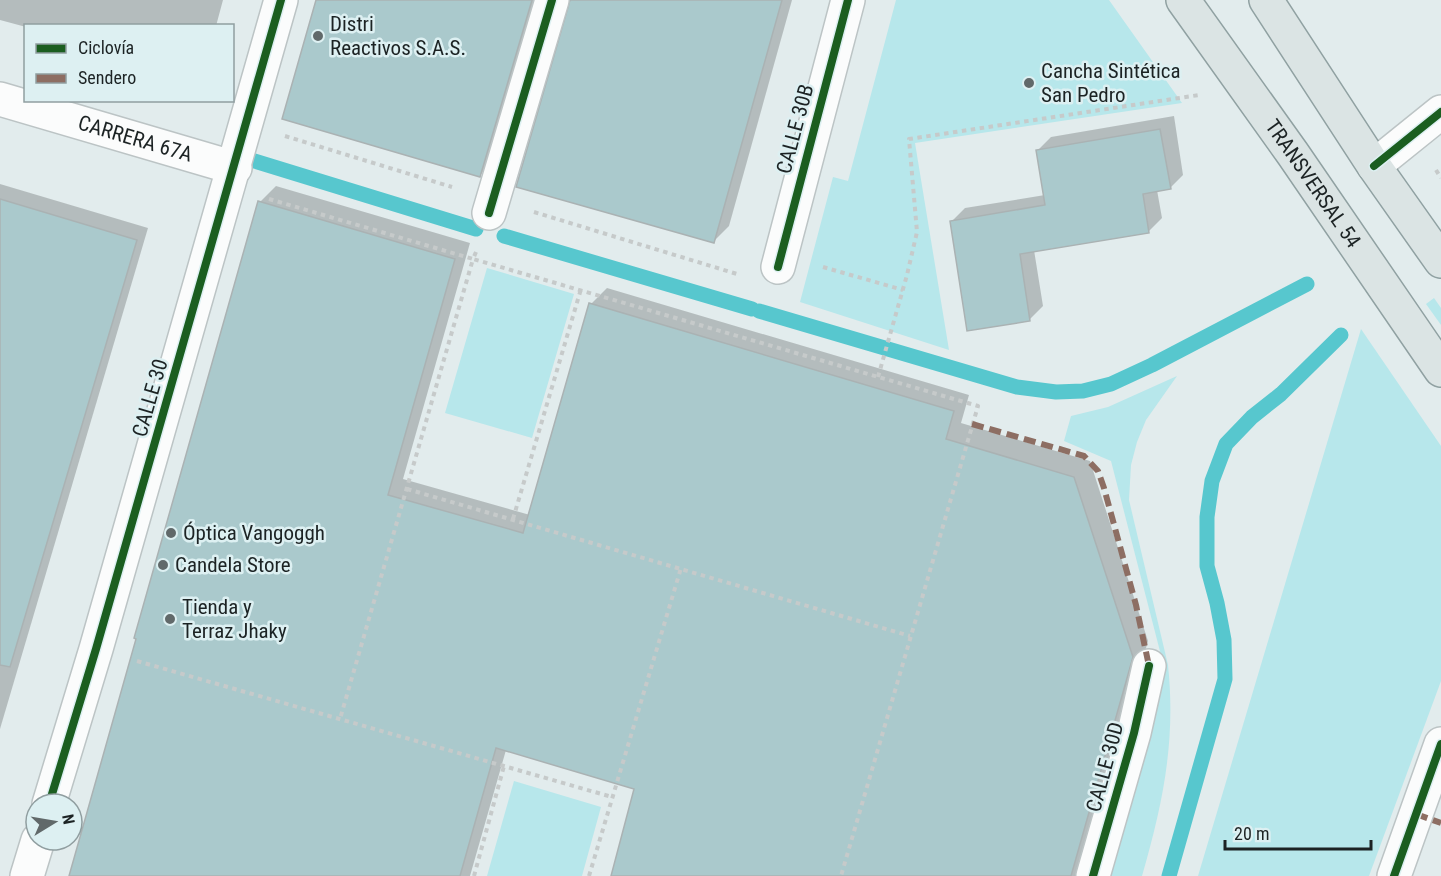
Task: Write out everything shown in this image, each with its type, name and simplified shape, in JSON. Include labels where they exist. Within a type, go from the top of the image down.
[{"type":"main road","name":"TRANSVERSAL 54","points":[[1183,0],[1441,370]]},
{"type":"main road","points":[[1266,0],[1382,177],[1441,261]]},
{"type":"street","name":"CALLE 30","points":[[53,792],[96,649],[281,0]]},
{"type":"street","points":[[489,213],[552,0]]},
{"type":"street","name":"CALLE 30B","points":[[779,261],[848,0]]},
{"type":"street","name":"CARRERA 67A","points":[[0,99],[232,177]]},
{"type":"street","points":[[1382,177],[1441,112]]},
{"type":"street","name":"CALLE 30D","points":[[1093,876],[1134,733],[1149,666]]},
{"type":"street","points":[[1394,876],[1441,744]]},
{"type":"street","points":[[27,876],[34,852]]},
{"type":"path","points":[[879,374],[917,232],[909,139],[1200,95]]},
{"type":"path","points":[[232,177],[473,259],[879,374],[978,406],[841,876]]},
{"type":"path","points":[[340,719],[473,259]]},
{"type":"path","points":[[779,261],[903,290]]},
{"type":"path","points":[[513,519],[581,289]]},
{"type":"path","points":[[408,489],[910,636]]},
{"type":"path","points":[[589,876],[681,568]]},
{"type":"path","points":[[96,649],[612,797]]},
{"type":"path","points":[[474,876],[504,766]]},
{"type":"shaded area","points":[[896,0],[1109,0],[1182,103],[915,143],[949,350],[800,302],[833,177],[848,181]]},
{"type":"shaded area","points":[[487,268],[574,294],[532,438],[445,413]]},
{"type":"shaded area","points":[[1434,298],[1441,308],[1441,325],[1426,304]]},
{"type":"shaded area","points":[[1361,329],[1441,446],[1441,681],[1369,876],[1198,876]]},
{"type":"shaded area","points":[[1177,376],[1146,420],[1137,442],[1131,465],[1129,500],[1168,665],[1170,720],[1166,772],[1142,876],[1109,876],[1163,663],[1111,461],[1064,441],[1071,416],[1108,407]]},
{"type":"shaded area","points":[[514,781],[601,807],[582,876],[487,876]]},
{"type":"building","points":[[316,0],[532,0],[480,177],[282,119]]},
{"type":"building","points":[[570,0],[782,0],[714,243],[516,187]]},
{"type":"building","points":[[1160,129],[1171,189],[1143,194],[1149,233],[1020,254],[1030,321],[967,331],[950,221],[1045,205],[1036,150]]},
{"type":"building","points":[[0,199],[137,240],[10,667],[0,665]]},
{"type":"building","points":[[258,201],[455,259],[388,495],[523,533],[589,303],[954,411],[946,439],[1074,477],[1133,657],[1071,876],[611,876],[634,789],[496,748],[460,876],[69,876],[76,852],[84,852],[84,823],[136,639],[134,638]]},
{"type":"waterway","points":[[238,156],[476,229]]},
{"type":"waterway","points":[[504,236],[752,309]]},
{"type":"waterway","points":[[759,311],[1017,387],[1056,392],[1083,391],[1111,384],[1152,365],[1307,284]]},
{"type":"waterway","points":[[1169,876],[1225,679],[1224,640],[1207,566],[1207,517],[1212,481],[1226,444],[1341,335]]},
{"type":"marked path","points":[[972,424],[1084,456],[1098,471],[1136,605],[1148,670]]},
{"type":"marked path","points":[[1416,814],[1441,823]]},
{"type":"cycle path","points":[[53,792],[96,649],[281,0]]},
{"type":"cycle path","points":[[489,213],[552,0]]},
{"type":"cycle path","points":[[778,267],[848,0]]},
{"type":"cycle path","points":[[1374,166],[1441,112]]},
{"type":"cycle path","points":[[1093,876],[1134,733],[1149,666]]},
{"type":"cycle path","points":[[1394,876],[1441,744]]},
{"type":"place","name":"Distri Reactivos S.A.S.","points":[[318,36]]},
{"type":"place","name":"Cancha Sintética San Pedro","points":[[1029,83]]},
{"type":"place","name":"Óptica Vangoggh","points":[[171,533]]},
{"type":"place","name":"Candela Store","points":[[163,565]]},
{"type":"place","name":"Tienda y Terraz Jhaky","points":[[170,619]]}]
